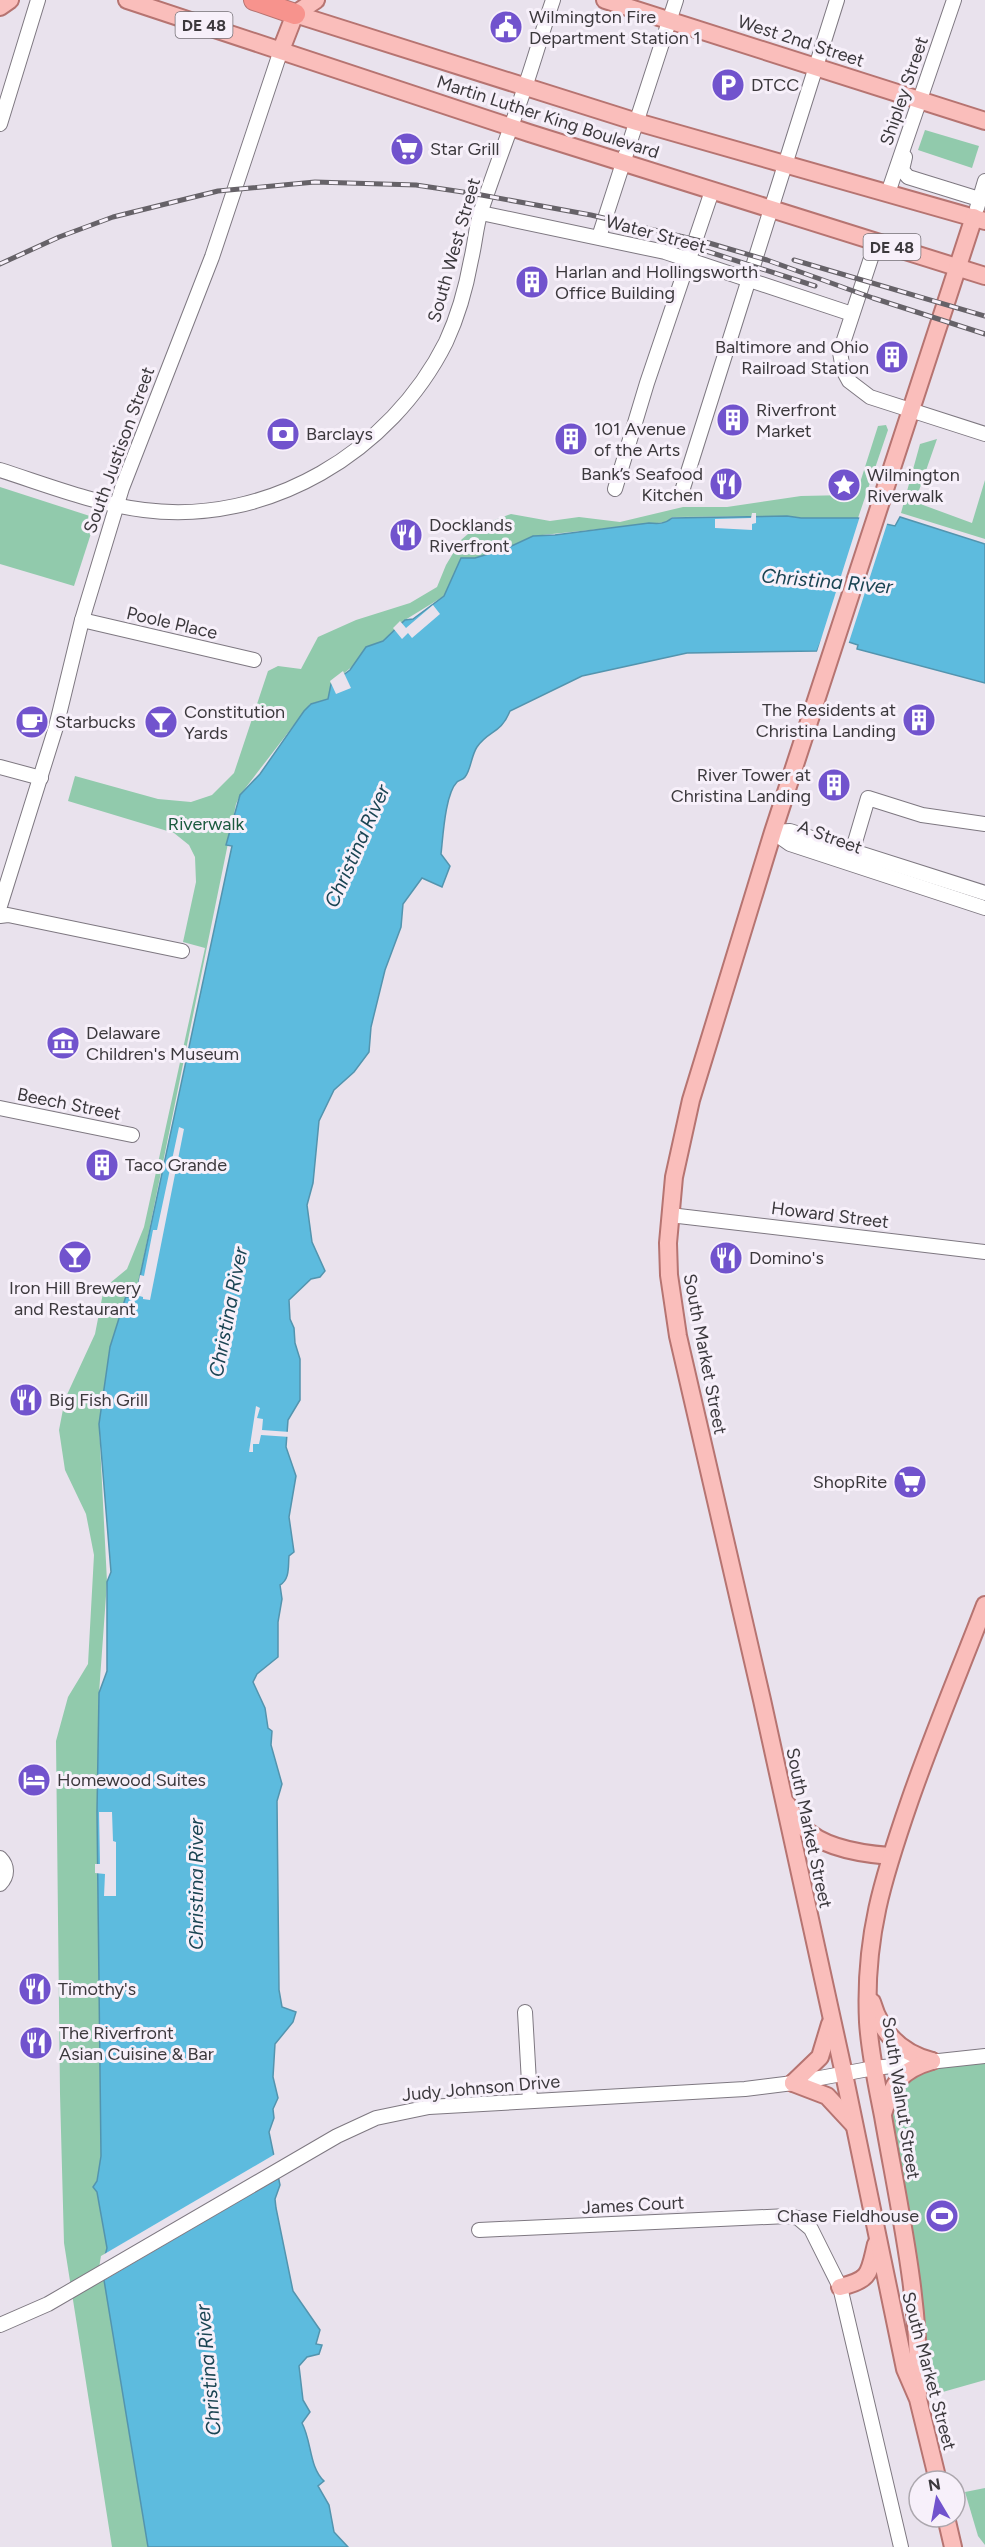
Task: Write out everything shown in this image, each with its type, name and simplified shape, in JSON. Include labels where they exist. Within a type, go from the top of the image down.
[{"type":"highway","points":[[254,0],[295,14]]},
{"type":"main road","points":[[0,7],[10,0]]},
{"type":"main road","name":"Martin Luther King Boulevard","points":[[127,0],[770,210],[957,267]]},
{"type":"main road","points":[[295,14],[316,0]]},
{"type":"main road","name":"West 2nd Street","points":[[605,0],[985,121]]},
{"type":"main road","name":"Martin Luther King Boulevard","points":[[295,14],[637,122],[979,219]]},
{"type":"main road","name":"South Justison Street","points":[[281,50],[295,14]]},
{"type":"main road","name":"South Market Street","points":[[935,2469],[918,2399],[905,2369],[844,2074],[762,1700],[676,1330],[668,1262],[670,1215],[677,1156],[691,1100],[773,832],[877,508],[957,267],[979,219]]},
{"type":"main road","name":"DE 48","points":[[957,267],[985,276]]},
{"type":"main road","name":"South Walnut Street","points":[[918,2399],[919,2363],[914,2292],[874,2068],[868,2023],[868,1990],[874,1919],[890,1856],[985,1605]]},
{"type":"main road","points":[[782,1796],[803,1828],[815,1837],[840,1846],[890,1856]]},
{"type":"main road","points":[[868,1990],[874,2010],[885,2032],[908,2052],[932,2061]]},
{"type":"main road","points":[[831,2020],[820,2057],[793,2083],[827,2096],[853,2124]]},
{"type":"main road","points":[[883,2115],[899,2078],[914,2067],[932,2061]]},
{"type":"main road","points":[[840,2287],[856,2284],[866,2276],[877,2240]]},
{"type":"main road","points":[[949,2529],[953,2547]]},
{"type":"street","points":[[0,124],[38,0]]},
{"type":"street","name":"South West Street","points":[[0,470],[117,505],[172,512],[240,505],[299,485],[352,453],[401,408],[438,357],[462,299],[481,213],[553,0]]},
{"type":"street","points":[[599,237],[676,0]]},
{"type":"street","points":[[683,488],[837,0]]},
{"type":"street","name":"Shipley Street","points":[[888,193],[954,0]]},
{"type":"street","name":"South Justison Street","points":[[0,906],[56,727],[82,620],[117,505],[212,257],[281,50]]},
{"type":"street","points":[[0,73],[15,77]]},
{"type":"street","points":[[910,131],[902,170],[904,174],[979,199]]},
{"type":"street","points":[[979,219],[979,199],[985,182]]},
{"type":"street","points":[[615,489],[712,191]]},
{"type":"street","name":"Water Street","points":[[481,213],[599,237],[688,259],[852,314]]},
{"type":"street","points":[[876,243],[840,352],[843,370],[849,381],[870,397],[985,434]]},
{"type":"street","name":"Poole Place","points":[[82,620],[254,660]]},
{"type":"street","points":[[0,767],[41,778]]},
{"type":"street","points":[[850,857],[868,798],[922,815],[985,824]]},
{"type":"street","name":"A Street","points":[[773,832],[790,831],[850,857],[985,908]]},
{"type":"street","name":"A Street","points":[[850,857],[985,893]]},
{"type":"street","points":[[0,916],[8,915],[182,951]]},
{"type":"street","name":"Beech Street","points":[[0,1108],[132,1135]]},
{"type":"street","name":"Howard Street","points":[[670,1215],[985,1252]]},
{"type":"street","points":[[0,1858],[5,1864],[6,1872],[0,1884]]},
{"type":"street","points":[[525,2012],[530,2100]]},
{"type":"street","name":"Judy Johnson Drive","points":[[0,2325],[25,2316],[65,2294],[357,2126],[396,2113],[437,2106],[718,2091],[793,2083],[874,2068],[985,2056]]},
{"type":"street","name":"James Court","points":[[479,2230],[788,2216],[798,2218],[811,2229],[840,2287]]},
{"type":"street","points":[[840,2287],[901,2547]]},
{"type":"green space","points":[[925,130],[979,146],[972,168],[918,150]]},
{"type":"green space","name":"Riverwalk","points":[[886,425],[888,430],[858,518],[672,517],[667,522],[533,536],[505,549],[475,558],[461,558],[444,596],[405,620],[383,641],[366,647],[354,665],[331,684],[328,699],[310,704],[240,795],[236,804],[135,1300],[126,1296],[110,1347],[99,1424],[107,1582],[99,1693],[97,1812],[101,2156],[97,2181],[93,2187],[97,2192],[107,2248],[102,2268],[148,2547],[112,2547],[64,2243],[56,1741],[68,1697],[88,1664],[94,1555],[86,1514],[65,1470],[59,1430],[65,1399],[95,1334],[104,1288],[127,1269],[144,1227],[205,948],[183,942],[196,882],[195,857],[189,845],[174,833],[68,801],[75,776],[158,799],[191,802],[212,795],[234,773],[268,671],[278,666],[301,669],[318,637],[356,620],[410,603],[437,587],[446,565],[461,540],[476,527],[511,514],[550,521],[579,517],[620,522],[683,507],[727,507],[801,496],[848,495],[858,489],[878,426]]},
{"type":"green space","points":[[937,439],[915,502],[972,523],[985,480],[985,539],[901,513],[920,444]]},
{"type":"green space","points":[[0,487],[96,518],[74,586],[0,564]]},
{"type":"green space","name":"Chase Fieldhouse","points":[[985,2056],[985,2380],[918,2399],[887,2102],[906,2071]]},
{"type":"green space","points":[[985,2488],[985,2545],[978,2536],[967,2492]]},
{"type":"water","name":"Christina River","points":[[787,516],[858,518],[895,526],[900,517],[985,544],[985,683],[857,649],[858,645],[824,634],[817,651],[687,653],[582,676],[510,711],[499,728],[477,747],[467,774],[453,788],[445,816],[441,854],[450,866],[442,887],[422,878],[403,904],[401,927],[385,970],[371,1027],[369,1052],[354,1072],[334,1090],[319,1121],[313,1183],[307,1205],[312,1242],[325,1271],[320,1277],[311,1279],[289,1300],[290,1319],[300,1359],[300,1400],[288,1420],[286,1447],[296,1476],[289,1517],[294,1552],[289,1556],[287,1576],[280,1585],[282,1599],[278,1622],[278,1657],[257,1674],[253,1682],[265,1708],[268,1728],[272,1731],[271,1745],[282,1784],[277,1801],[279,1990],[282,2007],[296,2012],[293,2022],[275,2044],[273,2077],[278,2098],[273,2109],[274,2118],[269,2132],[280,2185],[275,2199],[293,2291],[320,2330],[316,2344],[322,2345],[319,2354],[307,2357],[299,2366],[303,2400],[310,2412],[302,2423],[313,2462],[324,2481],[318,2486],[329,2505],[334,2532],[348,2547],[148,2547],[102,2268],[107,2248],[97,2192],[93,2187],[97,2181],[101,2156],[97,1812],[99,1693],[107,1671],[107,1582],[111,1572],[99,1424],[110,1347],[126,1296],[134,1299],[136,1295],[232,846],[226,845],[240,795],[260,774],[304,711],[311,704],[328,699],[331,684],[350,670],[366,647],[383,641],[405,620],[413,619],[444,596],[461,558],[475,558],[505,549],[533,536],[661,523],[672,518]]},
{"type":"pier","points":[[752,513],[756,513],[756,523],[752,524],[752,530],[715,528],[715,519],[751,518]]},
{"type":"pier","points":[[860,516],[888,521],[848,645],[825,638],[820,653],[816,655]]},
{"type":"pier","points":[[433,605],[440,614],[412,638],[408,633],[402,639],[393,628],[400,621],[406,628]]},
{"type":"pier","points":[[343,671],[351,688],[336,694],[330,681]]},
{"type":"pier","points":[[179,1127],[184,1129],[150,1300],[143,1299],[136,1295],[140,1275],[144,1276],[153,1230],[157,1230]]},
{"type":"pier","points":[[256,1406],[260,1408],[257,1418],[263,1419],[262,1430],[290,1432],[290,1437],[261,1435],[259,1444],[253,1444],[253,1452],[249,1452]]},
{"type":"pier","points":[[99,1812],[112,1812],[113,1841],[116,1842],[116,1896],[104,1896],[105,1874],[95,1873],[95,1864],[100,1864]]},
{"type":"pier","points":[[277,2153],[281,2177],[101,2282],[99,2268],[101,2256]]},
{"type":"railway","points":[[0,264],[59,237],[113,217],[218,191],[315,182],[416,185],[591,215],[709,243],[767,260],[873,298],[985,334]]},
{"type":"railway","points":[[706,251],[815,286]]},
{"type":"railway","points":[[794,260],[985,316]]},
{"type":"place","name":"Wilmington Fire Department Station 1","points":[[506,27]]},
{"type":"place","name":"DTCC","points":[[728,85]]},
{"type":"place","name":"Star Grill","points":[[407,149]]},
{"type":"place","name":"Harlan and Hollingsworth Office Building","points":[[532,282]]},
{"type":"place","name":"Baltimore and Ohio Railroad Station","points":[[892,357]]},
{"type":"place","name":"Riverfront Market","points":[[733,420]]},
{"type":"place","name":"Barclays","points":[[283,434]]},
{"type":"place","name":"101 Avenue of the Arts","points":[[571,439]]},
{"type":"place","name":"Bank’s Seafood Kitchen","points":[[726,484]]},
{"type":"place","name":"Wilmington Riverwalk","points":[[844,485]]},
{"type":"place","name":"Docklands Riverfront","points":[[406,535]]},
{"type":"place","name":"The Residents at Christina Landing","points":[[919,720]]},
{"type":"place","name":"Starbucks","points":[[32,722]]},
{"type":"place","name":"Constitution Yards","points":[[161,722]]},
{"type":"place","name":"River Tower at Christina Landing","points":[[834,785]]},
{"type":"place","name":"Delaware Children's Museum","points":[[63,1043]]},
{"type":"place","name":"Taco Grande","points":[[102,1165]]},
{"type":"place","name":"Iron Hill Brewery and Restaurant","points":[[75,1257]]},
{"type":"place","name":"Domino's","points":[[726,1258]]},
{"type":"place","name":"Big Fish Grill","points":[[26,1400]]},
{"type":"place","name":"ShopRite","points":[[910,1482]]},
{"type":"place","name":"Homewood Suites","points":[[34,1780]]},
{"type":"place","name":"Timothy's","points":[[35,1989]]},
{"type":"place","name":"The Riverfront Asian Cuisine & Bar","points":[[36,2043]]},
{"type":"place","name":"Chase Fieldhouse","points":[[942,2216]]}]
